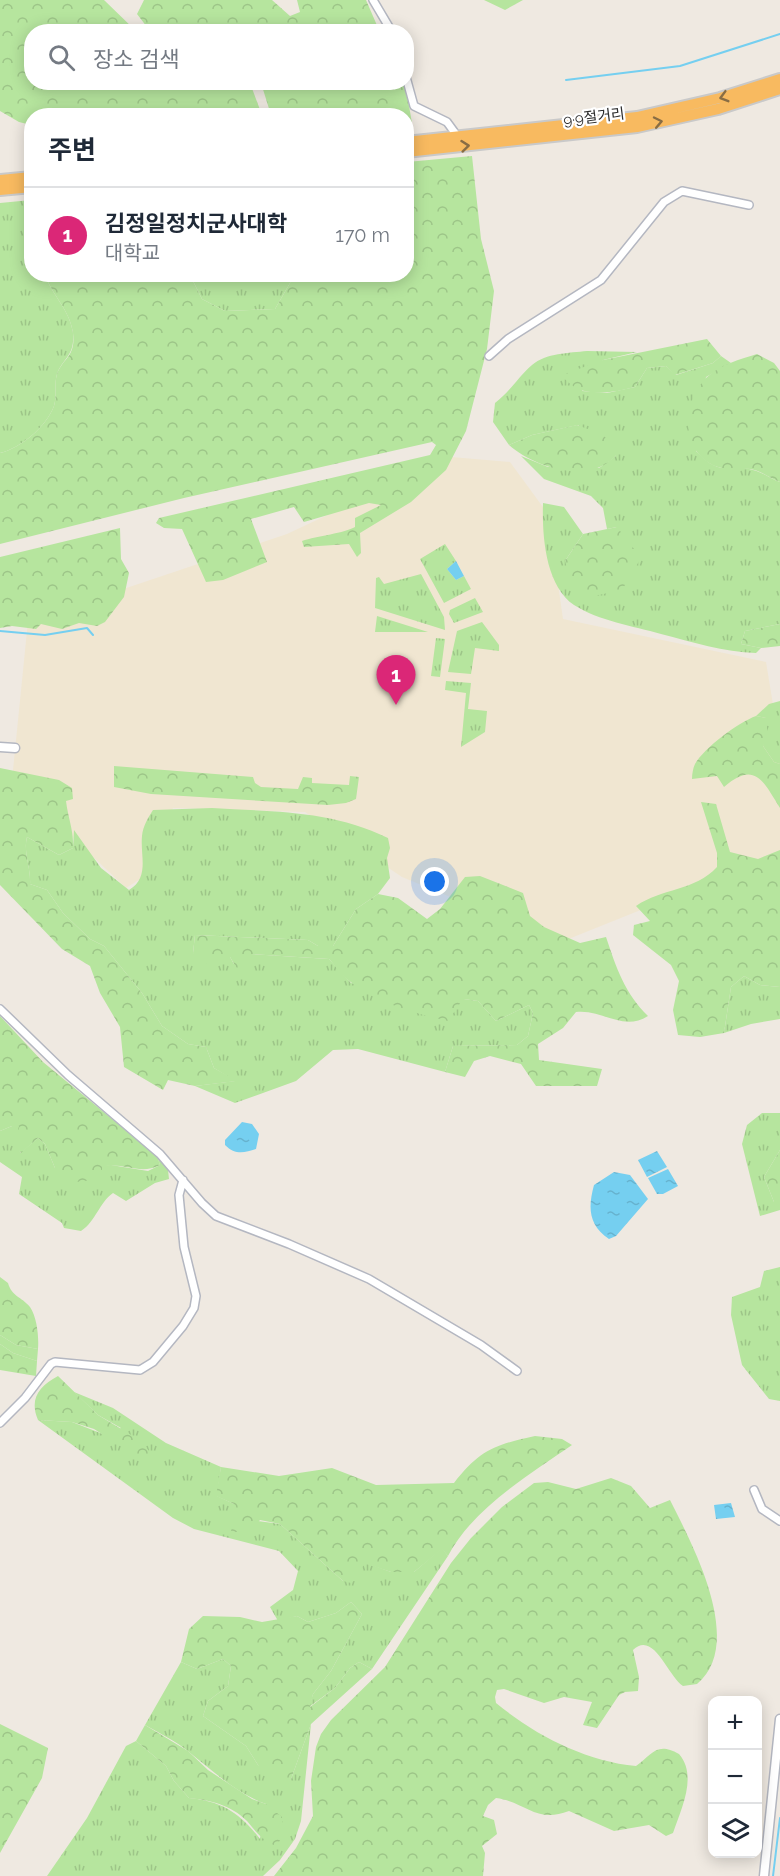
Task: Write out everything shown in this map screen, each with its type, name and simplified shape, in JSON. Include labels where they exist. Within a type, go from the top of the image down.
[{"type":"highway","name":"9·9절거리","points":[[414,141],[637,117],[720,98],[780,79]]},
{"type":"highway","name":"9·9절거리","points":[[414,151],[637,127],[718,110],[780,89]]},
{"type":"highway","points":[[0,180],[24,178]]},
{"type":"highway","points":[[0,190],[24,188]]},
{"type":"street","points":[[372,0],[387,24]]},
{"type":"street","points":[[410,90],[414,106],[447,122],[458,137]]},
{"type":"street","points":[[489,356],[508,339],[601,280],[664,202],[676,192],[689,191],[749,205]]},
{"type":"street","points":[[0,747],[15,748]]},
{"type":"street","points":[[0,1009],[68,1075],[160,1154],[201,1203],[216,1216],[369,1279],[481,1345],[517,1371]]},
{"type":"street","points":[[0,1423],[26,1398],[55,1362],[140,1370],[153,1362],[169,1345],[191,1314],[196,1296],[184,1247],[179,1195],[183,1180]]},
{"type":"street","points":[[754,1490],[762,1509],[780,1521]]},
{"type":"street","points":[[764,1876],[780,1719]]},
{"type":"shaded area","points":[[451,457],[510,462],[548,514],[563,619],[766,662],[780,747],[780,854],[561,942],[402,877],[305,812],[173,808],[145,876],[126,888],[12,780],[28,621],[287,534]]},
{"type":"green space","points":[[0,0],[104,0],[129,24],[24,24],[24,90],[253,90],[259,108],[24,108],[24,123],[0,111]]},
{"type":"green space","points":[[144,0],[272,0],[290,16],[300,12],[297,0],[366,0],[376,24],[145,24],[137,14]]},
{"type":"green space","points":[[484,0],[523,0],[505,10]]},
{"type":"green space","points":[[263,90],[406,90],[409,108],[269,108]]},
{"type":"green space","points":[[472,156],[481,239],[494,291],[487,349],[466,431],[446,470],[411,502],[360,533],[361,553],[357,557],[349,544],[304,547],[302,541],[355,527],[355,518],[381,505],[369,503],[304,522],[294,507],[251,519],[267,562],[223,580],[206,582],[182,529],[164,528],[156,523],[159,518],[430,455],[436,445],[432,442],[184,498],[0,544],[0,453],[32,436],[45,422],[54,406],[57,374],[73,347],[73,333],[68,317],[48,282],[194,282],[202,299],[225,311],[275,309],[290,282],[414,282],[414,161]]},
{"type":"green space","points":[[24,201],[24,282],[48,282],[68,317],[73,341],[70,352],[57,374],[54,406],[45,422],[32,436],[0,453],[0,203]]},
{"type":"green space","points":[[194,282],[290,282],[275,309],[225,311],[202,299]]},
{"type":"green space","points":[[707,339],[721,356],[713,363],[675,375],[666,366],[647,368],[635,387],[596,393],[577,388],[562,375],[603,360]]},
{"type":"green space","points":[[587,351],[637,352],[603,360],[582,391],[607,393],[635,387],[647,368],[666,366],[676,375],[713,363],[721,356],[731,363],[706,377],[696,451],[712,465],[753,470],[780,482],[780,624],[745,631],[741,644],[761,648],[756,653],[708,646],[605,619],[574,605],[557,585],[547,558],[543,530],[543,503],[564,507],[583,534],[565,561],[617,527],[607,529],[603,508],[591,496],[544,479],[521,456],[548,467],[599,468],[616,456],[578,425],[532,435],[509,445],[493,422],[495,403],[538,361],[558,354]]},
{"type":"green space","points":[[757,354],[774,363],[780,371],[780,482],[754,470],[722,468],[706,461],[697,453],[689,432],[690,408],[699,387],[706,378],[724,366]]},
{"type":"green space","points":[[577,425],[604,435],[616,456],[602,466],[589,470],[564,470],[552,468],[528,458],[509,445],[532,435]]},
{"type":"green space","points":[[617,527],[641,558],[622,590],[589,597],[572,585],[565,561],[583,534]]},
{"type":"green space","points":[[120,528],[121,559],[129,573],[124,597],[105,622],[97,626],[79,623],[62,629],[41,624],[36,629],[12,626],[0,628],[0,557]]},
{"type":"green space","points":[[445,544],[456,561],[447,569],[456,580],[464,576],[471,589],[444,603],[420,559]]},
{"type":"green space","points":[[421,574],[444,617],[445,630],[375,608],[376,578],[379,577],[384,584]]},
{"type":"green space","points":[[475,598],[483,612],[454,623],[449,614],[450,610]]},
{"type":"green space","points":[[377,616],[428,632],[375,632]]},
{"type":"green space","points":[[482,622],[499,645],[499,651],[475,648],[471,674],[448,672],[457,631]]},
{"type":"green space","points":[[780,624],[780,646],[761,648],[741,644],[745,631]]},
{"type":"green space","points":[[436,638],[445,639],[440,677],[431,676]]},
{"type":"green space","points":[[446,681],[471,683],[468,709],[487,711],[485,732],[461,747],[466,693],[445,690]]},
{"type":"green space","points":[[780,701],[780,764],[774,762],[763,746],[766,718],[756,716],[769,704]]},
{"type":"green space","points":[[756,716],[766,718],[768,737],[763,746],[774,762],[780,764],[780,808],[763,782],[751,775],[743,775],[724,787],[717,776],[692,779],[695,764],[714,743]]},
{"type":"green space","points":[[114,766],[253,777],[255,783],[261,787],[298,789],[303,777],[312,778],[312,783],[349,785],[350,776],[359,777],[356,799],[346,803],[328,805],[151,794],[114,787]]},
{"type":"green space","points":[[0,768],[59,780],[72,788],[73,799],[66,801],[73,848],[59,855],[27,837],[30,884],[47,890],[63,913],[90,939],[104,946],[142,993],[162,1026],[188,1044],[206,1047],[214,1068],[237,1081],[195,1086],[168,1080],[163,1090],[124,1067],[120,1027],[100,993],[90,966],[62,949],[0,885]]},
{"type":"green space","points":[[701,802],[716,804],[730,852],[758,859],[780,850],[780,987],[760,985],[744,976],[731,987],[724,1033],[700,1037],[678,1035],[673,1010],[679,981],[671,965],[633,935],[634,925],[650,921],[636,906],[646,900],[699,881],[717,867],[717,853]]},
{"type":"green space","points":[[212,808],[302,814],[324,817],[367,829],[388,838],[390,848],[387,858],[390,878],[378,894],[356,909],[333,946],[318,946],[308,940],[195,935],[193,953],[230,957],[234,964],[251,954],[329,959],[351,983],[478,1001],[496,1021],[529,1005],[533,1013],[528,1036],[517,1045],[453,1046],[445,1072],[358,1049],[333,1050],[296,1081],[235,1103],[195,1086],[235,1081],[214,1068],[206,1047],[188,1044],[162,1026],[142,993],[104,946],[90,939],[63,913],[47,890],[30,884],[26,843],[27,837],[59,855],[73,848],[74,830],[101,868],[129,890],[140,879],[143,866],[143,832],[153,810]]},
{"type":"green space","points":[[480,876],[523,893],[530,916],[544,927],[580,943],[606,937],[627,989],[648,1016],[630,1022],[586,1012],[576,1012],[563,1028],[538,1044],[539,1060],[602,1069],[597,1086],[536,1086],[521,1064],[490,1056],[474,1061],[465,1077],[445,1072],[453,1046],[517,1045],[528,1036],[533,1013],[529,1005],[496,1021],[478,1001],[463,999],[448,1021],[410,1011],[374,997],[349,981],[329,959],[251,954],[251,970],[242,977],[230,957],[219,957],[210,966],[193,953],[195,935],[308,940],[318,946],[333,946],[356,909],[378,894],[398,898],[427,919],[440,909],[465,877]]},
{"type":"green space","points":[[744,976],[760,985],[780,987],[780,1019],[751,1024],[724,1033],[731,987]]},
{"type":"green space","points":[[0,1016],[43,1062],[157,1156],[160,1165],[145,1169],[102,1167],[102,1179],[67,1183],[55,1168],[45,1144],[38,1138],[21,1153],[14,1144],[19,1126],[0,1131]]},
{"type":"green space","points":[[762,1113],[780,1113],[780,1150],[764,1177],[774,1202],[780,1202],[780,1210],[760,1216],[742,1144],[747,1125]]},
{"type":"green space","points":[[19,1126],[20,1153],[38,1138],[45,1144],[55,1168],[111,1165],[148,1171],[160,1165],[157,1156],[168,1170],[169,1179],[155,1183],[126,1201],[113,1193],[81,1231],[64,1228],[62,1223],[19,1194],[22,1177],[0,1162],[0,1131]]},
{"type":"green space","points":[[780,1150],[780,1202],[774,1202],[764,1177]]},
{"type":"green space","points":[[780,1267],[780,1401],[769,1399],[742,1365],[731,1315],[732,1297],[760,1287],[764,1271]]},
{"type":"green space","points":[[0,1277],[8,1283],[14,1294],[30,1307],[37,1327],[38,1349],[16,1345],[0,1335]]},
{"type":"green space","points":[[0,1335],[16,1345],[38,1349],[37,1361],[13,1353],[0,1344]]},
{"type":"green space","points":[[0,1344],[13,1353],[37,1361],[36,1376],[0,1370]]},
{"type":"green space","points":[[58,1376],[98,1415],[143,1442],[155,1461],[127,1450],[94,1429],[72,1422],[38,1420],[35,1412],[37,1394]]},
{"type":"green space","points":[[74,1392],[113,1408],[166,1443],[221,1467],[217,1496],[234,1504],[234,1518],[280,1524],[343,1581],[364,1562],[391,1572],[414,1572],[442,1548],[448,1556],[372,1669],[359,1662],[350,1668],[335,1688],[309,1707],[313,1694],[331,1671],[362,1614],[351,1602],[336,1613],[308,1622],[297,1616],[278,1621],[270,1607],[293,1590],[298,1571],[279,1551],[194,1529],[173,1518],[38,1420],[72,1422],[108,1436],[121,1428],[98,1415]]},
{"type":"green space","points":[[535,1436],[562,1439],[572,1445],[520,1481],[487,1508],[459,1539],[448,1556],[442,1549],[414,1572],[391,1572],[364,1563],[359,1577],[351,1583],[343,1581],[280,1524],[260,1520],[250,1532],[231,1532],[234,1504],[216,1496],[221,1467],[279,1476],[332,1468],[376,1485],[454,1483],[472,1463],[489,1450],[509,1442]]},
{"type":"green space","points":[[611,1478],[631,1486],[650,1508],[670,1500],[701,1567],[710,1593],[716,1619],[717,1644],[711,1666],[697,1684],[683,1686],[654,1650],[641,1645],[633,1650],[639,1677],[638,1691],[619,1695],[597,1728],[583,1725],[592,1702],[564,1697],[544,1703],[504,1689],[497,1690],[496,1703],[544,1736],[598,1759],[636,1766],[660,1749],[671,1750],[679,1754],[685,1763],[688,1782],[673,1833],[666,1836],[649,1825],[614,1831],[569,1811],[548,1815],[539,1814],[496,1798],[488,1805],[483,1816],[494,1820],[497,1834],[482,1846],[485,1853],[483,1876],[274,1876],[296,1848],[313,1816],[311,1781],[316,1747],[321,1734],[331,1720],[385,1667],[451,1563],[471,1538],[502,1507],[534,1483],[548,1482],[576,1489]]},
{"type":"green space","points":[[351,1602],[362,1614],[331,1671],[313,1694],[310,1707],[335,1688],[350,1668],[359,1662],[372,1669],[311,1724],[291,1779],[272,1778],[258,1765],[246,1746],[203,1716],[208,1701],[228,1686],[231,1666],[223,1659],[197,1669],[181,1662],[189,1629],[203,1616],[240,1617],[262,1622],[297,1616],[308,1622],[336,1613]]},
{"type":"green space","points":[[223,1659],[231,1666],[228,1686],[208,1701],[203,1716],[246,1746],[258,1765],[291,1779],[311,1724],[301,1821],[295,1839],[280,1860],[263,1876],[47,1876],[87,1818],[126,1746],[136,1741],[166,1766],[174,1781],[189,1798],[221,1805],[237,1815],[260,1839],[266,1804],[235,1788],[179,1744],[145,1725],[181,1662],[197,1669]]},
{"type":"green space","points":[[0,1724],[48,1748],[42,1778],[0,1853]]},
{"type":"green space","points":[[145,1725],[188,1751],[208,1770],[252,1799],[266,1804],[282,1817],[284,1835],[276,1846],[263,1838],[247,1821],[227,1807],[189,1798],[174,1781],[166,1766],[136,1741]]},
{"type":"water","points":[[456,561],[464,576],[456,580],[447,569]]},
{"type":"water","points":[[242,1122],[252,1124],[259,1134],[256,1149],[240,1152],[225,1145],[225,1140]]},
{"type":"water","points":[[657,1151],[667,1167],[647,1177],[638,1160]]},
{"type":"water","points":[[668,1169],[678,1186],[663,1194],[657,1194],[648,1178]]},
{"type":"water","points":[[614,1172],[630,1175],[648,1199],[616,1236],[609,1239],[593,1222],[591,1201],[594,1185]]},
{"type":"water","points":[[731,1503],[735,1517],[716,1519],[714,1505]]},
{"type":"waterway","points":[[566,80],[680,66],[780,34]]},
{"type":"waterway","points":[[0,631],[45,635],[87,628],[93,635]]},
{"type":"waterway","points":[[773,1876],[780,1818]]},
{"type":"place","name":"김정일정치군사대학","points":[[396,705]]}]
